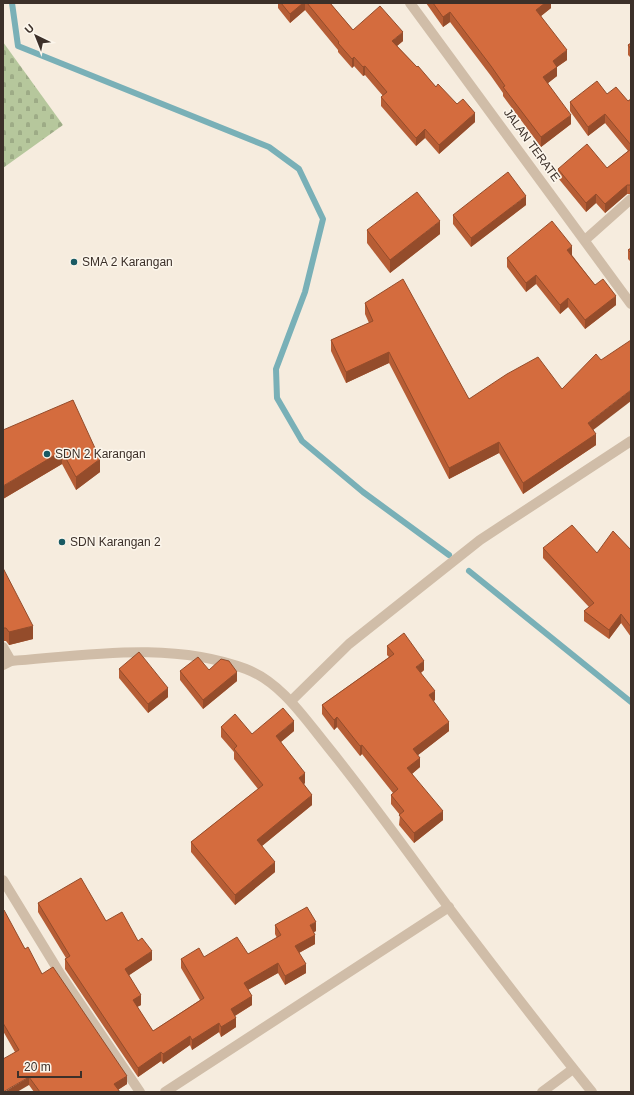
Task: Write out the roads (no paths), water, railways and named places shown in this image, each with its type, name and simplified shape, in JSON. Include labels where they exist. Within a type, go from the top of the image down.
[{"type":"street","name":"JALAN TERATE","points":[[410,3],[631,304]]},
{"type":"street","points":[[585,240],[631,200]]},
{"type":"street","points":[[290,701],[349,644],[480,540],[631,441]]},
{"type":"street","points":[[3,647],[7,663],[117,653],[178,654],[216,659],[248,669],[268,682],[290,701],[374,804],[449,908],[592,1092]]},
{"type":"street","points":[[3,880],[61,975],[140,1092]]},
{"type":"street","points":[[165,1092],[449,908]]},
{"type":"street","points":[[542,1092],[573,1069]]},
{"type":"waterway","points":[[12,3],[18,46],[269,147],[299,169],[323,219],[305,292],[276,369],[277,398],[302,441],[363,492],[449,555]]},
{"type":"waterway","points":[[469,571],[631,702]]},
{"type":"place","name":"SMA 2 Karangan","points":[[74,262]]},
{"type":"place","name":"SDN 2 Karangan","points":[[47,454]]},
{"type":"place","name":"SDN Karangan 2","points":[[62,542]]}]
